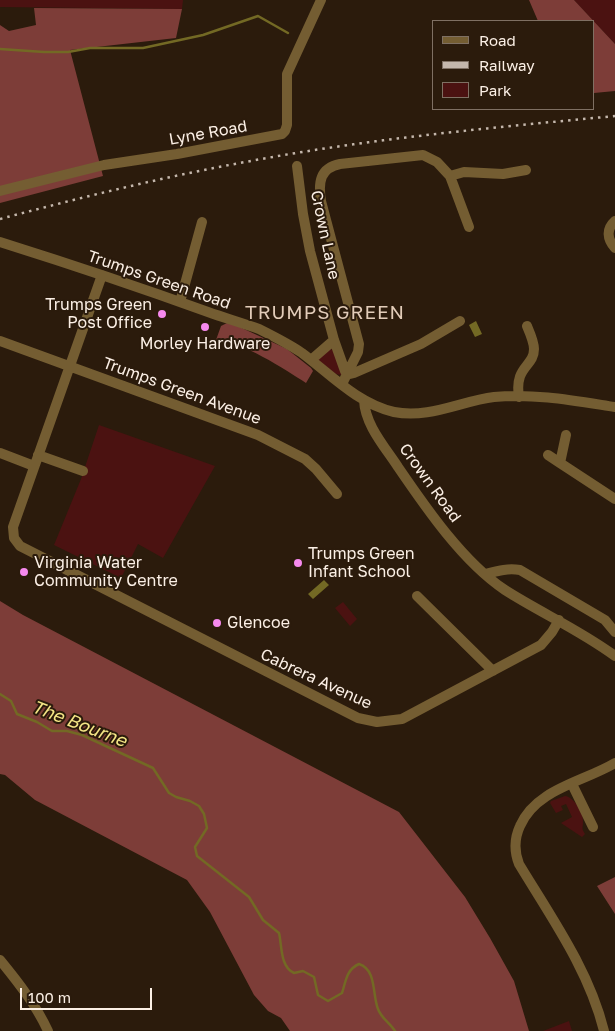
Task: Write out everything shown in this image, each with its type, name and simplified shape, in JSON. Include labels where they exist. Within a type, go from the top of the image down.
[{"type":"street","name":"Lyne Road","points":[[0,191],[104,165],[282,134],[287,125],[288,74],[321,0]]},
{"type":"street","points":[[342,384],[358,352],[359,344],[321,201],[320,183],[327,168],[340,164],[423,155],[437,162],[450,176],[469,227]]},
{"type":"street","name":"Crown Lane","points":[[297,166],[304,225],[334,340],[344,369],[347,372]]},
{"type":"street","points":[[450,176],[464,172],[503,174],[526,170]]},
{"type":"street","points":[[615,221],[608,232],[611,243],[615,248]]},
{"type":"street","points":[[180,302],[202,222]]},
{"type":"street","name":"Trumps Green Road","points":[[0,242],[102,275],[259,330],[288,344],[364,400],[383,409],[396,412],[422,412],[442,410],[492,398],[519,397],[562,399],[615,407]]},
{"type":"street","name":"Cabrera Avenue","points":[[102,275],[12,527],[13,534],[20,546],[280,679],[358,718],[367,720],[390,721],[402,719],[540,645],[552,632],[559,620]]},
{"type":"street","points":[[347,372],[354,373],[421,344],[460,321]]},
{"type":"street","points":[[519,397],[519,376],[531,359],[534,349],[527,326]]},
{"type":"street","points":[[311,360],[334,340]]},
{"type":"street","name":"Trumps Green Avenue","points":[[0,341],[70,365],[264,438],[305,460],[316,469],[337,494]]},
{"type":"street","name":"Crown Road","points":[[364,400],[371,426],[422,502],[465,554],[485,574],[504,589],[586,636],[615,656]]},
{"type":"street","points":[[560,463],[566,435]]},
{"type":"street","points":[[0,454],[34,466]]},
{"type":"street","points":[[38,455],[83,471]]},
{"type":"street","points":[[548,455],[615,499]]},
{"type":"street","points":[[485,574],[511,569],[520,570],[605,620],[615,632]]},
{"type":"street","points":[[417,596],[494,671]]},
{"type":"street","points":[[604,1031],[584,975],[520,864],[515,849],[517,831],[529,810],[546,796],[615,763]]},
{"type":"street","points":[[572,784],[593,827]]},
{"type":"street","points":[[0,960],[27,994],[48,1031]]},
{"type":"green space","points":[[0,0],[183,0],[182,9],[0,7]]},
{"type":"green space","points":[[574,0],[615,0],[615,44],[595,23],[595,20],[593,20]]},
{"type":"green space","points":[[332,349],[343,372],[341,375],[336,374],[318,359]]},
{"type":"green space","points":[[99,425],[215,466],[163,558],[138,544],[121,578],[54,545],[81,479]]},
{"type":"green space","points":[[343,602],[357,619],[350,626],[335,608]]},
{"type":"green space","points":[[565,796],[575,802],[582,814],[585,834],[582,837],[561,823],[572,817],[566,804],[561,806],[563,810],[556,813],[550,803]]},
{"type":"green space","points":[[569,1021],[572,1031],[543,1031]]},
{"type":"shaded area","points":[[529,0],[574,0],[593,20],[538,20]]},
{"type":"shaded area","points":[[34,8],[182,9],[176,38],[70,50],[103,176],[0,203],[0,25],[9,31],[36,25]]},
{"type":"shaded area","points":[[595,22],[615,44],[615,91],[595,93]]},
{"type":"shaded area","points":[[476,321],[482,334],[475,337],[469,325]]},
{"type":"shaded area","points":[[229,322],[287,349],[311,368],[313,371],[306,383],[250,350],[226,341],[216,340],[221,326]]},
{"type":"shaded area","points":[[324,580],[329,585],[313,599],[308,594]]},
{"type":"shaded area","points":[[0,601],[23,615],[399,812],[465,897],[490,938],[514,981],[529,1031],[290,1031],[281,1018],[268,1011],[254,995],[210,912],[187,880],[35,800],[5,775],[0,774]]},
{"type":"shaded area","points":[[615,877],[615,914],[597,886]]},
{"type":"waterway","points":[[0,49],[68,52],[90,48],[143,48],[203,35],[258,16],[288,33]]},
{"type":"waterway","name":"The Bourne","points":[[0,694],[11,701],[17,714],[37,722],[52,731],[67,731],[82,735],[153,768],[169,793],[199,806],[204,814],[207,828],[195,847],[197,856],[249,897],[263,920],[279,933],[282,955],[289,970],[294,973],[303,971],[314,977],[318,995],[328,1001],[342,993],[351,969],[359,964],[365,967],[369,971],[373,983],[379,1012],[395,1031]]},
{"type":"railway","points":[[0,219],[149,182],[333,147],[427,135],[615,116]]},
{"type":"place","name":"Trumps Green Post Office","points":[[162,314]]},
{"type":"place","name":"Morley Hardware","points":[[205,327]]},
{"type":"place","name":"Trumps Green Infant School","points":[[298,563]]},
{"type":"place","name":"Virginia Water Community Centre","points":[[24,572]]},
{"type":"place","name":"Glencoe","points":[[217,623]]},
{"type":"district","name":"TRUMPS GREEN","points":[[325,313]]}]
